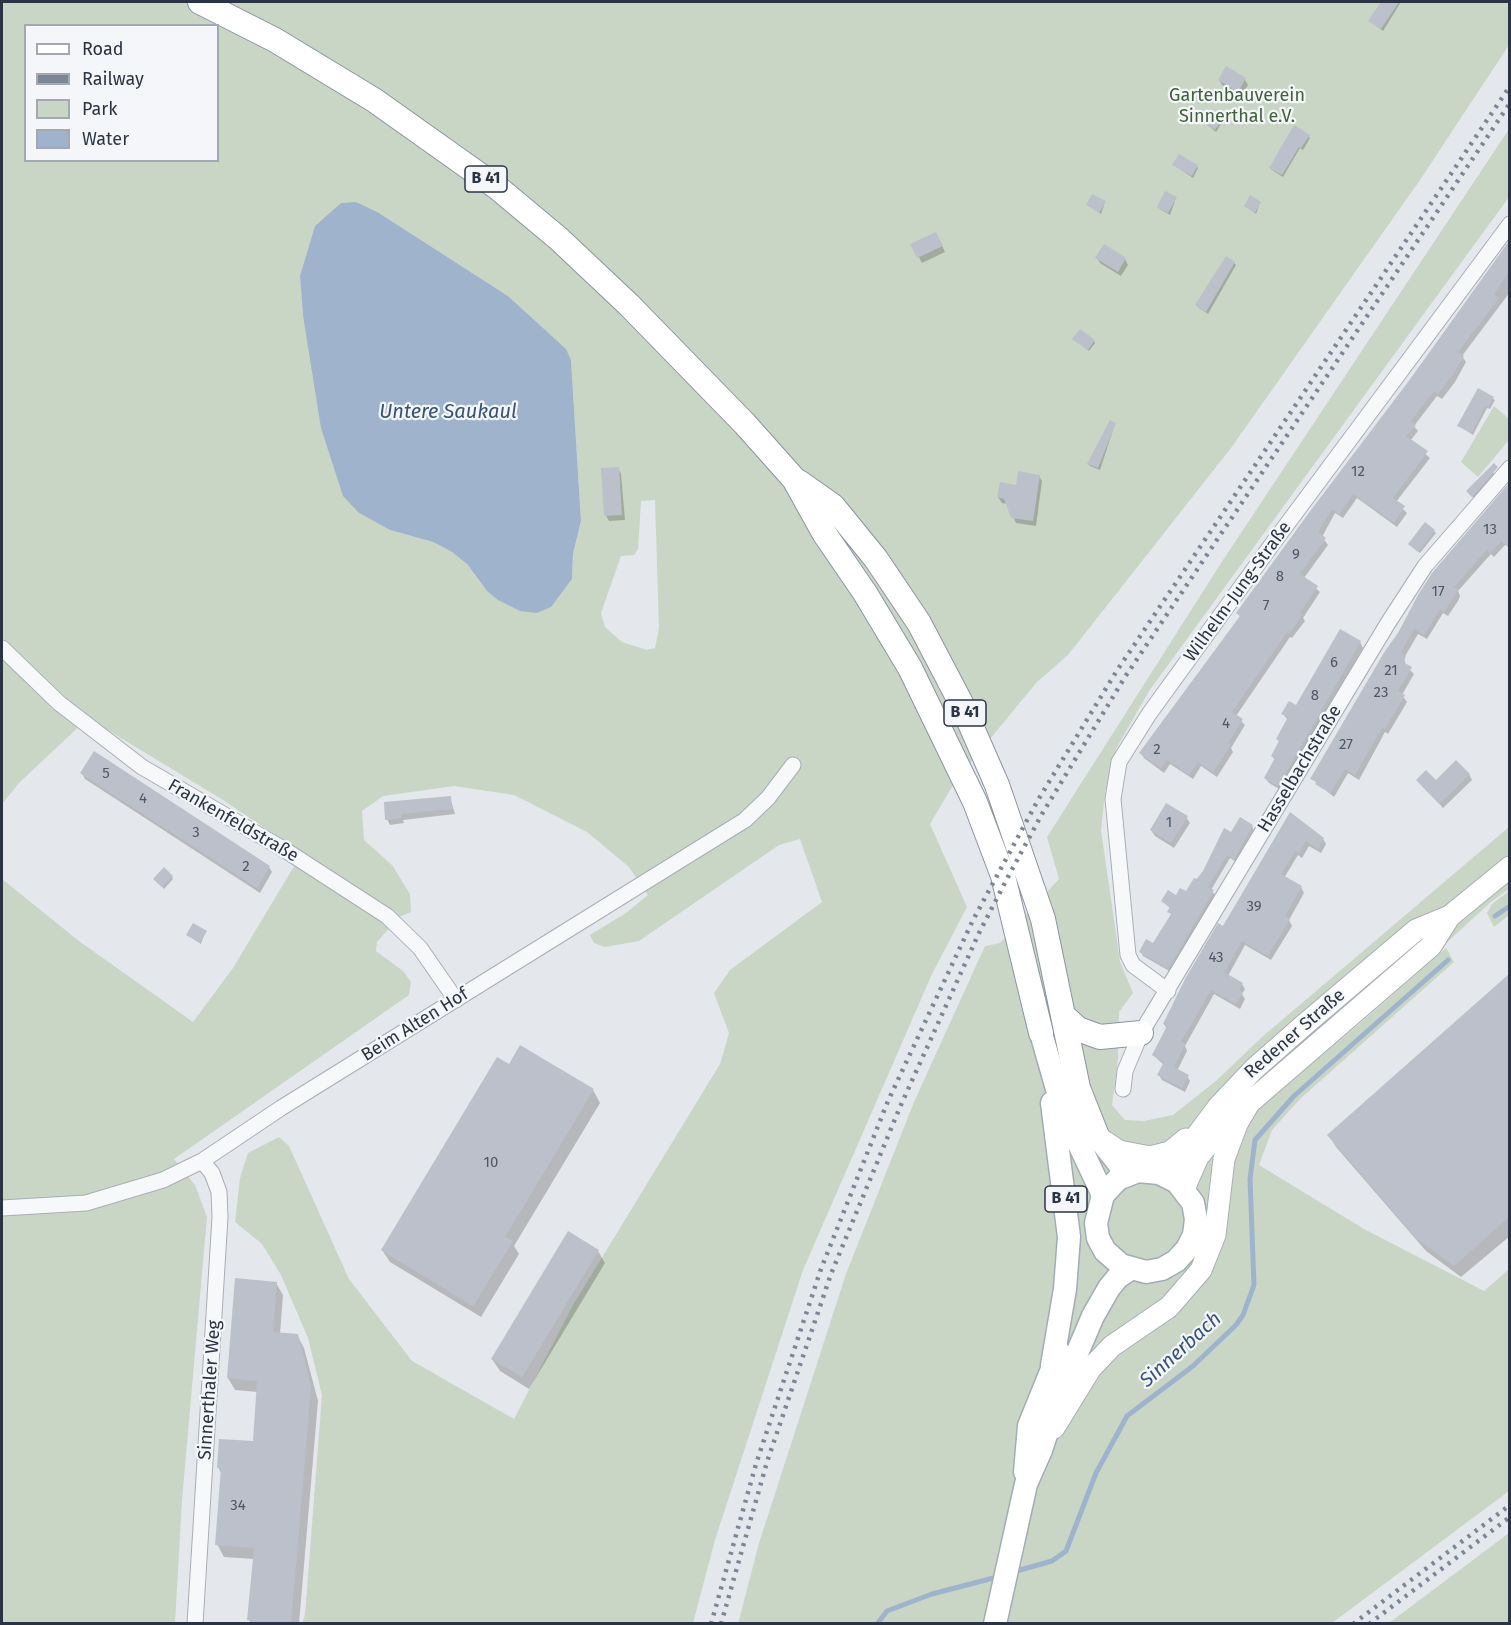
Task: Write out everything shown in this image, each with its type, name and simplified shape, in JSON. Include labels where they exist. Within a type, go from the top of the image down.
[{"type":"highway","name":"B 41","points":[[200,2],[275,40],[365,94],[429,136],[498,188],[559,239],[629,305],[745,424],[794,479],[824,533],[865,593],[910,668],[975,802],[1003,876],[1041,1033]]},
{"type":"highway","name":"B 41","points":[[794,479],[833,506],[876,559],[919,623],[962,705],[997,785],[1024,858],[1043,919],[1065,1017],[1073,1065],[1082,1098],[1097,1136]]},
{"type":"highway","points":[[1065,1017],[1078,1029],[1100,1037],[1142,1033]]},
{"type":"highway","points":[[1073,1065],[1081,1051],[1100,1037]]},
{"type":"main road","name":"Redener Straße","points":[[1149,1172],[1171,1167],[1218,1107],[1254,1069],[1416,930],[1450,915],[1509,867]]},
{"type":"main road","name":"Redener Straße","points":[[1185,1189],[1198,1157],[1226,1123],[1431,946],[1450,915]]},
{"type":"main road","name":"B 41","points":[[1041,1033],[1063,1110],[1103,1195]]},
{"type":"main road","name":"B 41","points":[[1041,1033],[1064,1186],[1069,1237],[1065,1289],[1052,1365]]},
{"type":"main road","points":[[1041,1450],[1091,1368],[1112,1346],[1169,1307],[1201,1270],[1212,1248],[1215,1235],[1224,1159],[1237,1124],[1251,1100]]},
{"type":"main road","points":[[1097,1136],[1128,1154],[1160,1155],[1180,1145],[1218,1107]]},
{"type":"main road","name":"B 41","points":[[1097,1136],[1119,1164],[1177,1182],[1185,1189]]},
{"type":"main road","name":"B 41","points":[[1026,1484],[1029,1426],[1052,1365],[1097,1280],[1105,1251],[1098,1238],[1096,1223],[1103,1195],[1118,1179],[1149,1172]]},
{"type":"main road","points":[[1105,1251],[1120,1265],[1146,1272],[1162,1269],[1176,1261],[1187,1249],[1194,1235],[1196,1219],[1185,1189]]},
{"type":"main road","name":"B 41","points":[[997,1613],[1026,1484],[1041,1450],[1058,1398],[1093,1316],[1118,1277],[1130,1269]]},
{"type":"street","name":"Wilhelm-Jung-Straße","points":[[1168,991],[1133,965],[1128,955],[1113,798],[1119,762],[1149,714],[1509,224]]},
{"type":"street","name":"Hasselbachstraße","points":[[1123,1089],[1128,1064],[1142,1033],[1394,613],[1425,566],[1509,468]]},
{"type":"street","name":"Frankenfeldstraße","points":[[2,648],[59,703],[142,767],[285,850],[387,916],[420,948],[456,1000]]},
{"type":"street","name":"Beim Alten Hof","points":[[2,1208],[86,1203],[162,1180],[202,1161],[281,1108],[745,820],[768,798],[793,765]]},
{"type":"street","name":"Sinnerthaler Weg","points":[[195,1623],[220,1217],[219,1192],[212,1173],[202,1161]]},
{"type":"green space","name":"Gartenbauverein Sinnerthal e.V.","points":[[2,2],[1509,2],[1509,45],[1420,180],[1231,448],[1068,655],[1037,682],[956,780],[930,824],[967,907],[932,974],[803,1270],[715,1540],[693,1623],[302,1623],[305,1615],[322,1395],[308,1338],[281,1275],[262,1244],[235,1222],[240,1178],[248,1153],[279,1137],[289,1146],[349,1279],[412,1361],[514,1419],[573,1305],[720,1064],[729,1033],[714,993],[730,970],[822,902],[800,839],[779,845],[639,941],[605,947],[594,943],[590,935],[626,913],[648,895],[629,867],[587,832],[514,795],[454,786],[383,796],[362,811],[364,840],[392,865],[410,894],[411,912],[399,917],[377,942],[376,951],[403,971],[411,982],[409,995],[174,1159],[195,1185],[207,1217],[182,1500],[175,1623],[2,1624],[2,879],[79,941],[193,1022],[233,968],[302,853],[223,800],[88,718],[20,782],[2,804]],"holes":[[[379,213],[508,296],[565,349],[571,360],[581,521],[573,554],[572,579],[487,591],[467,564],[452,552],[433,542],[390,530],[359,513],[313,371],[303,316],[300,276]],[[655,500],[659,628],[655,648],[647,650],[622,642],[605,627],[601,613],[621,556],[634,555],[638,549],[641,501]]]},
{"type":"green space","points":[[1509,129],[1509,197],[1149,691],[1116,749],[1105,793],[1101,830],[1120,962],[1133,993],[1119,1012],[1118,1060],[1112,1105],[1125,1120],[1144,1121],[1173,1115],[1217,1080],[1262,1037],[1509,827],[1509,889],[1491,902],[1333,1047],[1446,948],[1454,962],[1300,1099],[1272,1130],[1259,1165],[1364,1229],[1484,1291],[1509,1269],[1509,1491],[1332,1623],[738,1624],[759,1543],[846,1274],[914,1102],[985,946],[1000,943],[1059,879],[1047,837],[1223,560]]},
{"type":"green space","points":[[1494,406],[1509,419],[1509,440],[1478,477],[1461,462]]},
{"type":"green space","points":[[1509,891],[1509,915],[1494,927],[1487,913],[1492,904]]},
{"type":"green space","points":[[1509,1533],[1509,1623],[1389,1623]]},
{"type":"water","name":"Untere Saukaul","points":[[356,202],[379,213],[508,296],[566,349],[571,360],[581,521],[573,554],[572,579],[551,607],[537,613],[520,611],[498,600],[487,591],[467,564],[452,552],[433,542],[390,530],[359,513],[343,496],[321,428],[303,316],[300,276],[315,226],[341,203]]},
{"type":"building","points":[[1381,2],[1399,2],[1381,29],[1368,21]]},
{"type":"building","points":[[1226,66],[1246,78],[1238,92],[1218,80]]},
{"type":"building","points":[[1211,110],[1223,118],[1215,130],[1203,122]]},
{"type":"building","points":[[1294,125],[1310,135],[1301,148],[1299,147],[1282,175],[1269,168]]},
{"type":"building","points":[[1179,154],[1198,165],[1192,176],[1172,165]]},
{"type":"building","points":[[1165,191],[1177,197],[1168,213],[1157,207]]},
{"type":"building","points":[[1092,194],[1106,201],[1099,213],[1086,205]]},
{"type":"building","points":[[1250,195],[1261,202],[1255,213],[1244,206]]},
{"type":"building","points":[[936,232],[943,246],[917,258],[910,244]]},
{"type":"building","points":[[1509,241],[1509,271],[1494,294],[1499,298],[1458,352],[1464,356],[1452,376],[1438,394],[1434,391],[1411,421],[1416,425],[1406,436],[1428,451],[1393,498],[1405,506],[1394,523],[1353,494],[1339,514],[1332,509],[1318,532],[1326,538],[1300,574],[1318,586],[1300,612],[1303,614],[1289,634],[1287,632],[1232,712],[1243,719],[1228,743],[1231,745],[1213,772],[1198,762],[1189,775],[1167,760],[1161,768],[1139,753],[1240,616],[1236,613],[1411,378]]},
{"type":"building","points":[[1104,244],[1126,258],[1118,272],[1095,258]]},
{"type":"building","points":[[1226,256],[1235,262],[1206,312],[1195,305]]},
{"type":"building","points":[[1080,329],[1095,340],[1088,350],[1072,339]]},
{"type":"building","points":[[1478,388],[1494,397],[1488,408],[1485,406],[1472,433],[1457,426]]},
{"type":"building","points":[[1110,420],[1116,423],[1098,468],[1087,464]]},
{"type":"building","points":[[1494,463],[1498,467],[1472,497],[1466,491]]},
{"type":"building","points":[[619,467],[622,515],[604,516],[601,468]]},
{"type":"building","points":[[1018,471],[1040,475],[1033,521],[1011,518],[1004,499],[997,497],[1000,482],[1016,485]]},
{"type":"building","points":[[1509,483],[1509,548],[1501,541],[1490,553],[1487,550],[1454,587],[1458,589],[1455,595],[1444,612],[1440,609],[1424,635],[1414,629],[1401,652],[1406,657],[1403,662],[1412,667],[1398,691],[1405,695],[1385,729],[1382,728],[1355,775],[1345,769],[1330,793],[1315,784],[1317,782],[1310,779],[1432,573]]},
{"type":"building","points":[[1425,522],[1435,530],[1418,552],[1408,544]]},
{"type":"building","points":[[1340,629],[1361,641],[1278,786],[1264,778],[1275,758],[1271,756],[1279,741],[1276,739],[1288,717],[1281,714],[1289,701],[1296,705]]},
{"type":"building","points":[[94,751],[270,866],[257,888],[80,773]]},
{"type":"building","points":[[1456,760],[1470,774],[1439,804],[1416,780],[1426,770],[1436,780]]},
{"type":"building","points":[[451,796],[452,809],[401,814],[401,818],[385,820],[384,802]]},
{"type":"building","points":[[1166,803],[1188,816],[1171,843],[1150,830]]},
{"type":"building","points":[[1290,812],[1324,838],[1318,849],[1306,841],[1299,853],[1295,851],[1281,874],[1302,886],[1285,916],[1290,919],[1268,956],[1242,941],[1224,972],[1243,983],[1239,990],[1243,993],[1236,1004],[1211,990],[1181,1042],[1185,1044],[1174,1067],[1189,1075],[1182,1088],[1157,1075],[1164,1062],[1152,1055],[1167,1026],[1163,1024],[1185,979],[1218,923],[1223,926]]},
{"type":"building","points":[[1240,817],[1253,825],[1234,859],[1227,855],[1208,887],[1214,890],[1168,969],[1139,952],[1146,939],[1153,943],[1171,914],[1167,912],[1170,907],[1161,901],[1168,890],[1176,895],[1180,888],[1186,891],[1194,878],[1197,879],[1203,871],[1224,828],[1231,832]]},
{"type":"building","points":[[164,867],[173,876],[162,887],[153,879]]},
{"type":"building","points":[[193,923],[207,931],[200,943],[186,935]]},
{"type":"building","points":[[1509,974],[1509,1217],[1454,1266],[1417,1239],[1327,1135]]},
{"type":"building","points":[[520,1045],[594,1089],[505,1237],[513,1241],[473,1306],[381,1250],[497,1057],[509,1064]]},
{"type":"building","points":[[568,1231],[599,1250],[522,1377],[491,1359]]},
{"type":"building","points":[[235,1278],[277,1282],[273,1332],[298,1334],[311,1387],[291,1623],[260,1623],[247,1620],[254,1548],[215,1545],[221,1468],[217,1468],[219,1439],[253,1441],[257,1381],[227,1378]]},
{"type":"waterway","name":"Sinnerbach","points":[[1495,916],[1510,906]]},
{"type":"waterway","name":"Sinnerbach","points":[[1013,1572],[1052,1561],[1066,1551],[1096,1473],[1127,1416],[1193,1366],[1236,1325],[1243,1315],[1254,1285],[1250,1179],[1255,1140],[1294,1096],[1448,960]]},
{"type":"waterway","name":"Sinnerbach","points":[[877,1624],[887,1611],[932,1594],[1001,1576]]},
{"type":"railway","points":[[711,1624],[756,1464],[821,1269],[888,1101],[973,920],[1038,800],[1116,672],[1510,86]]},
{"type":"railway","points":[[721,1624],[767,1462],[831,1274],[900,1107],[979,933],[1009,875],[1042,814],[1125,677],[1510,103]]},
{"type":"railway","points":[[1353,1624],[1510,1505]]},
{"type":"railway","points":[[1369,1624],[1510,1517]]}]
